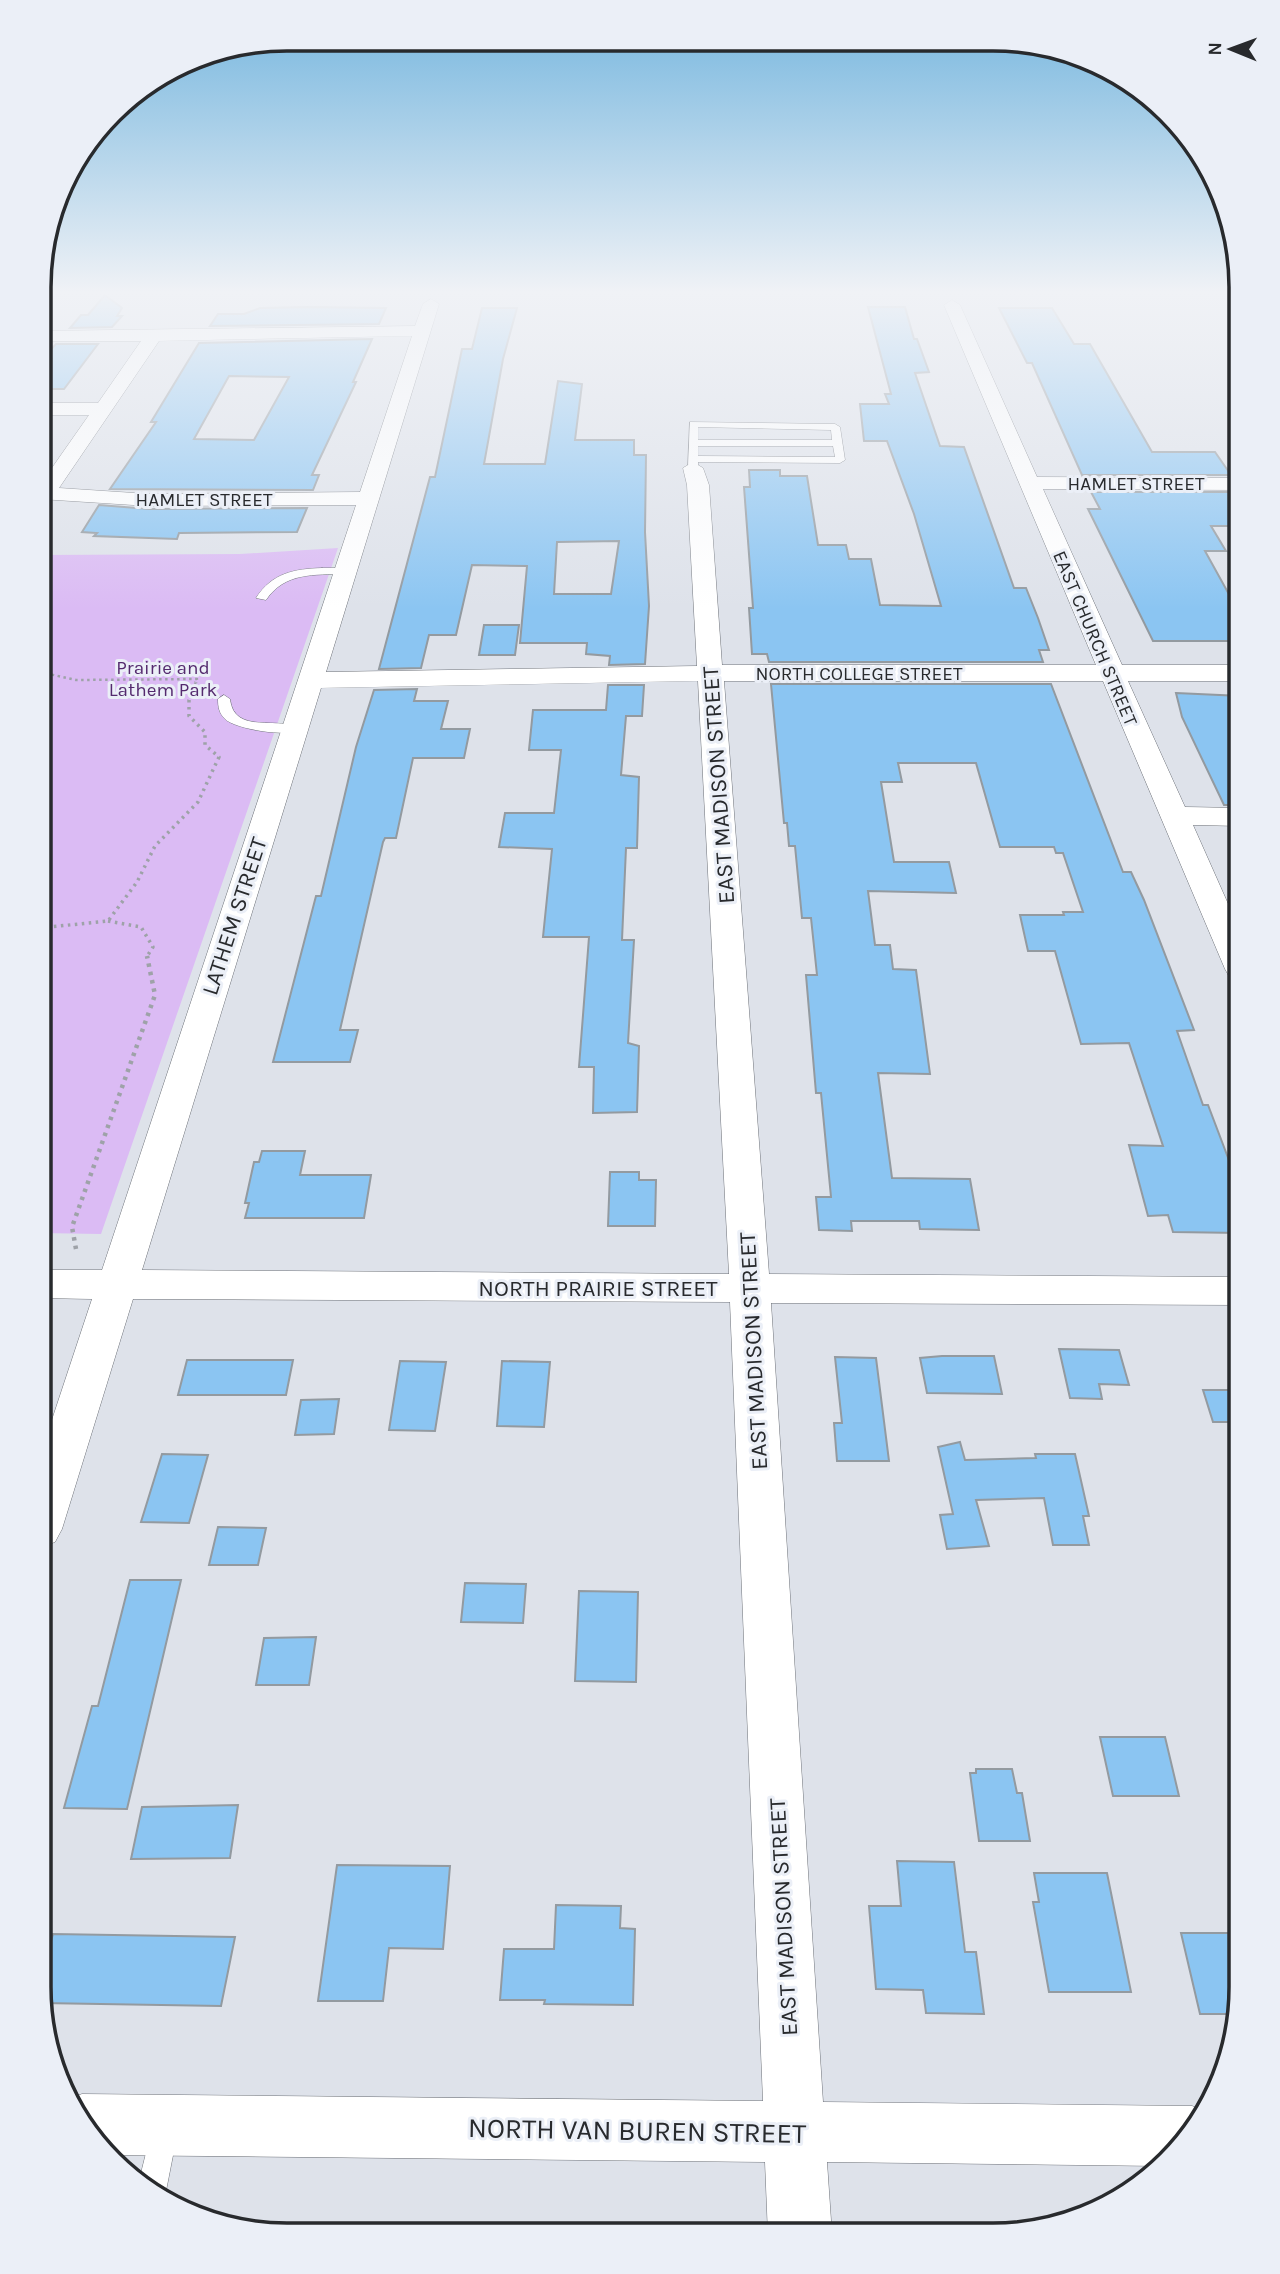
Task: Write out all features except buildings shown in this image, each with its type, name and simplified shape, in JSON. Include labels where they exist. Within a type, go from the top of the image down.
[{"type":"street","points":[[51,482],[111,397]]},
{"type":"street","name":"LATHEM STREET","points":[[51,1490],[401,397]]},
{"type":"street","name":"EAST CHURCH STREET","points":[[993,397],[1110,673],[1229,942]]},
{"type":"street","points":[[51,409],[103,409]]},
{"type":"street","name":"EAST MADISON STREET","points":[[693,456],[698,485],[711,673],[750,1289],[799,2223]]},
{"type":"street","name":"HAMLET STREET","points":[[1031,482],[1229,484]]},
{"type":"street","name":"HAMLET STREET","points":[[51,494],[149,500],[368,499]]},
{"type":"street","name":"NORTH COLLEGE STREET","points":[[309,680],[711,673],[1229,673]]},
{"type":"street","points":[[1173,816],[1229,817]]},
{"type":"street","name":"NORTH PRAIRIE STREET","points":[[51,1284],[1229,1291]]},
{"type":"street","name":"NORTH VAN BUREN STREET","points":[[95,2124],[1177,2136]]},
{"type":"lane","points":[[693,424],[835,427],[840,460],[693,456],[693,424]]},
{"type":"lane","points":[[693,456],[838,443]]},
{"type":"lane","points":[[262,598],[266,590],[280,578],[296,573],[345,571]]},
{"type":"lane","points":[[224,699],[225,711],[231,719],[271,729],[293,729]]},
{"type":"lane","points":[[154,2182],[165,2125]]},
{"type":"path","points":[[51,674],[76,680],[197,679],[188,700],[188,716],[205,732],[205,745],[219,757],[198,802],[155,846],[137,882],[108,921]]},
{"type":"path","points":[[51,927],[108,921],[141,927],[153,947],[145,958],[155,995],[72,1227],[76,1250]]},
{"type":"green space","name":"Prairie and Lathem Park","points":[[338,548],[101,1234],[51,1233],[51,555],[240,554]]}]
